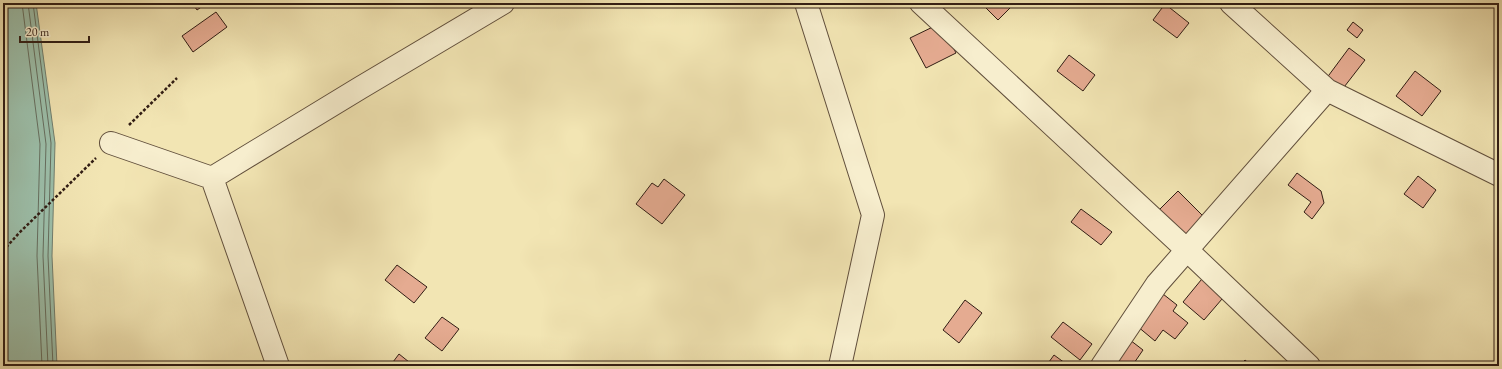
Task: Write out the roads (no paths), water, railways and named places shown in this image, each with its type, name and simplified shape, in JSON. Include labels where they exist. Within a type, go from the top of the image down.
[{"type":"street","points":[[212,178],[503,3]]},
{"type":"street","points":[[806,3],[873,215],[840,366]]},
{"type":"street","points":[[922,3],[1309,366]]},
{"type":"street","points":[[1231,3],[1327,90],[1499,176]]},
{"type":"street","points":[[1102,366],[1156,284],[1327,90]]},
{"type":"street","points":[[111,143],[212,178]]},
{"type":"street","points":[[212,178],[278,366]]},
{"type":"water","points":[[3,3],[36,3],[55,143],[52,256],[57,366],[3,366]]}]
